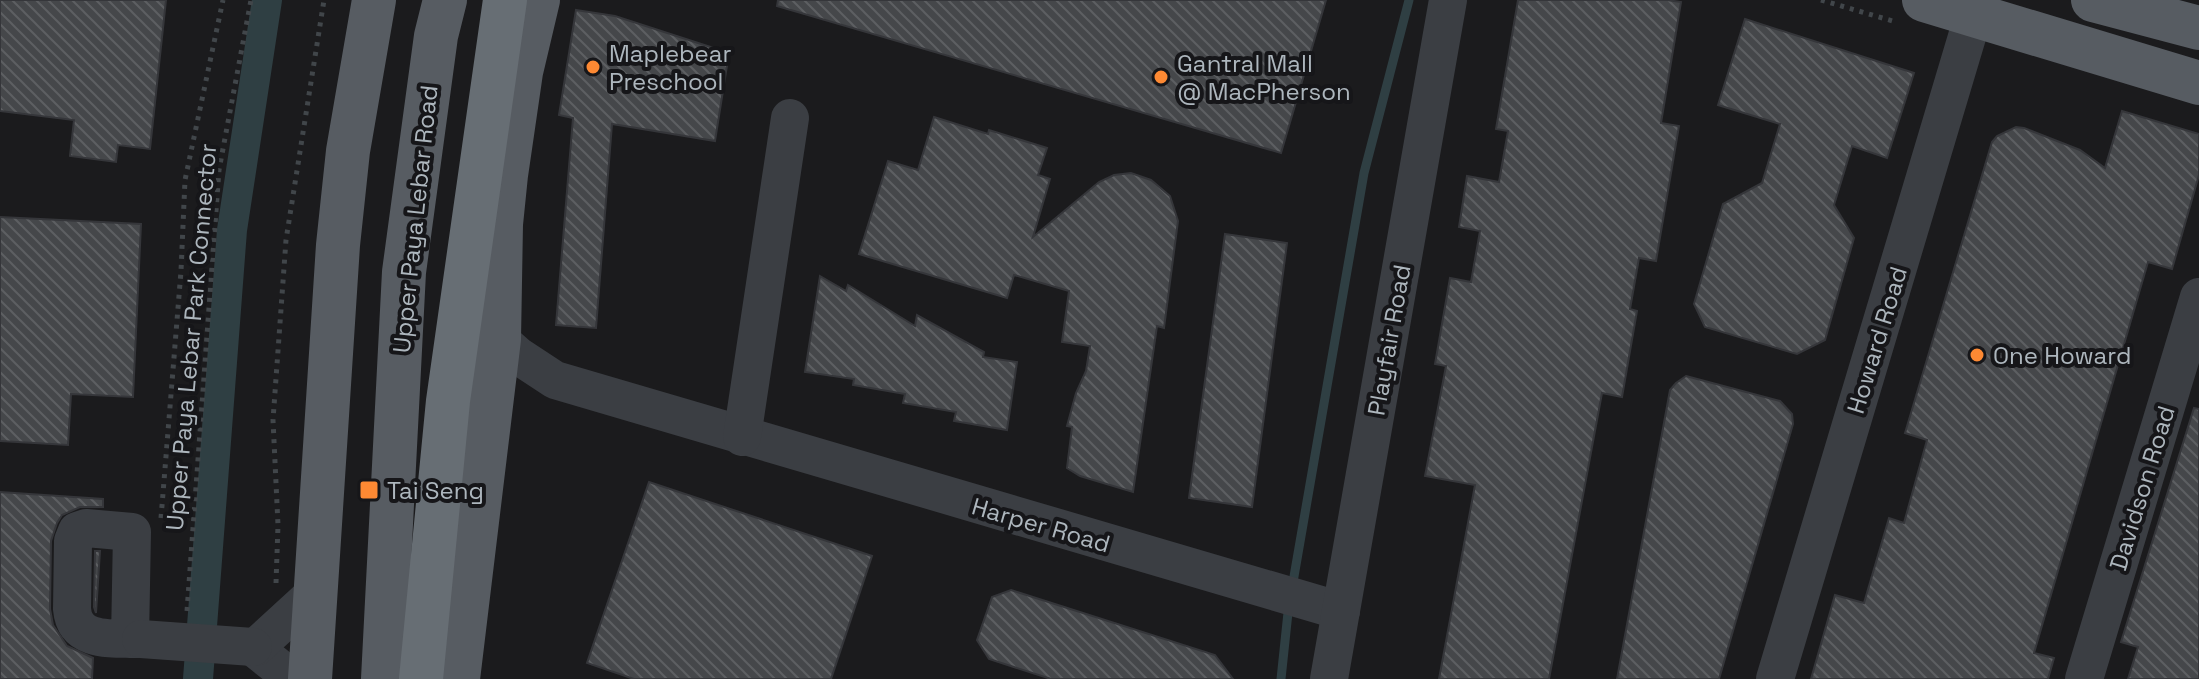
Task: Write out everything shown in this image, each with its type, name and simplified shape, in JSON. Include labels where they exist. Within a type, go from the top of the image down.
[{"type":"highway","points":[[421,679],[448,401],[505,0]]},
{"type":"main road","points":[[310,679],[338,245],[348,151],[374,0]]},
{"type":"main road","name":"Upper Paya Lebar Road","points":[[383,679],[404,272],[436,36],[445,0]]},
{"type":"main road","points":[[458,679],[499,339],[501,224],[506,175],[521,72],[538,0]]},
{"type":"main road","points":[[2093,0],[2199,28]]},
{"type":"main road","points":[[1917,13],[1976,8],[2199,83]]},
{"type":"street","name":"Playfair Road","points":[[1329,679],[1307,601],[1448,0]]},
{"type":"street","name":"Howard Road","points":[[1775,679],[1976,8]]},
{"type":"street","points":[[742,437],[790,118]]},
{"type":"street","name":"Davidson Road","points":[[2084,679],[2199,297]]},
{"type":"street","name":"Harper Road","points":[[499,339],[555,380],[1307,601]]},
{"type":"street","points":[[136,639],[261,642],[316,592]]},
{"type":"street","points":[[261,642],[293,679]]},
{"type":"path","points":[[161,521],[185,180],[223,0]]},
{"type":"path","name":"Upper Paya Lebar Park Connector","points":[[187,615],[219,170],[251,0]]},
{"type":"path","points":[[261,642],[278,525],[273,420],[285,255],[324,0]]},
{"type":"path","points":[[1821,0],[1917,13]]},
{"type":"building","points":[[0,0],[166,0],[150,149],[118,145],[116,162],[70,156],[74,120],[0,111]]},
{"type":"building","name":"Gantral Mall @ MacPherson","points":[[778,0],[1326,0],[1281,153],[777,6]]},
{"type":"building","points":[[1518,0],[1681,2],[1661,123],[1679,126],[1656,261],[1639,258],[1630,309],[1637,311],[1622,397],[1602,393],[1549,679],[1439,679],[1475,485],[1425,476],[1446,366],[1435,364],[1450,278],[1471,282],[1480,231],[1459,227],[1467,176],[1499,182],[1508,131],[1496,129]]},
{"type":"building","points":[[576,10],[615,16],[729,53],[715,141],[612,124],[596,328],[556,325],[573,118],[559,115]]},
{"type":"building","points":[[1745,19],[1914,73],[1887,158],[1852,146],[1834,205],[1854,238],[1825,340],[1797,354],[1705,327],[1694,304],[1723,204],[1762,183],[1780,124],[1718,105]]},
{"type":"building","points":[[2122,111],[2199,134],[2199,175],[2172,269],[2148,262],[2034,653],[2054,658],[2048,679],[1811,679],[1835,595],[1864,603],[1889,518],[1904,523],[1927,440],[1905,433],[1992,142],[1997,136],[2016,127],[2024,128],[2080,150],[2105,168]]},
{"type":"building","points":[[934,117],[1047,148],[1038,175],[1050,179],[1033,237],[1099,182],[1114,175],[1131,173],[1151,180],[1170,196],[1178,221],[1164,328],[1157,326],[1133,492],[1080,476],[1067,468],[1072,427],[1067,426],[1086,371],[1090,346],[1062,342],[1069,291],[1014,275],[1007,298],[859,254],[888,161],[918,170]]},
{"type":"building","points":[[0,217],[141,224],[133,397],[71,394],[68,445],[0,441]]},
{"type":"building","points":[[1225,234],[1287,243],[1252,507],[1189,498]]},
{"type":"building","points":[[820,276],[846,291],[848,285],[915,326],[917,315],[984,352],[983,357],[1017,362],[1007,430],[954,421],[956,412],[903,403],[905,394],[853,385],[854,379],[805,372]]},
{"type":"building","points":[[1686,376],[1780,401],[1792,414],[1793,424],[1719,679],[1617,679],[1670,390]]},
{"type":"building","points":[[2194,408],[2199,409],[2199,679],[2128,679],[2138,647],[2121,642]]},
{"type":"building","points":[[649,482],[872,556],[831,679],[634,679],[587,663]]},
{"type":"building","points":[[0,492],[103,499],[103,507],[80,507],[62,515],[51,541],[50,609],[53,625],[67,646],[93,658],[92,679],[0,679]]},
{"type":"building","points":[[95,551],[100,551],[96,613],[94,607]]},
{"type":"building","points":[[1011,590],[1215,655],[1233,679],[1051,679],[989,659],[977,640],[992,597]]},
{"type":"waterway","points":[[198,679],[232,230],[267,0]]},
{"type":"waterway","points":[[1292,588],[1364,173],[1409,0]]},
{"type":"waterway","points":[[1281,679],[1289,603]]},
{"type":"place","name":"Maplebear Preschool","points":[[593,67]]},
{"type":"place","name":"Gantral Mall @ MacPherson","points":[[1161,77]]},
{"type":"place","name":"One Howard","points":[[1977,355]]},
{"type":"place","name":"Tai Seng","points":[[369,490]]}]
